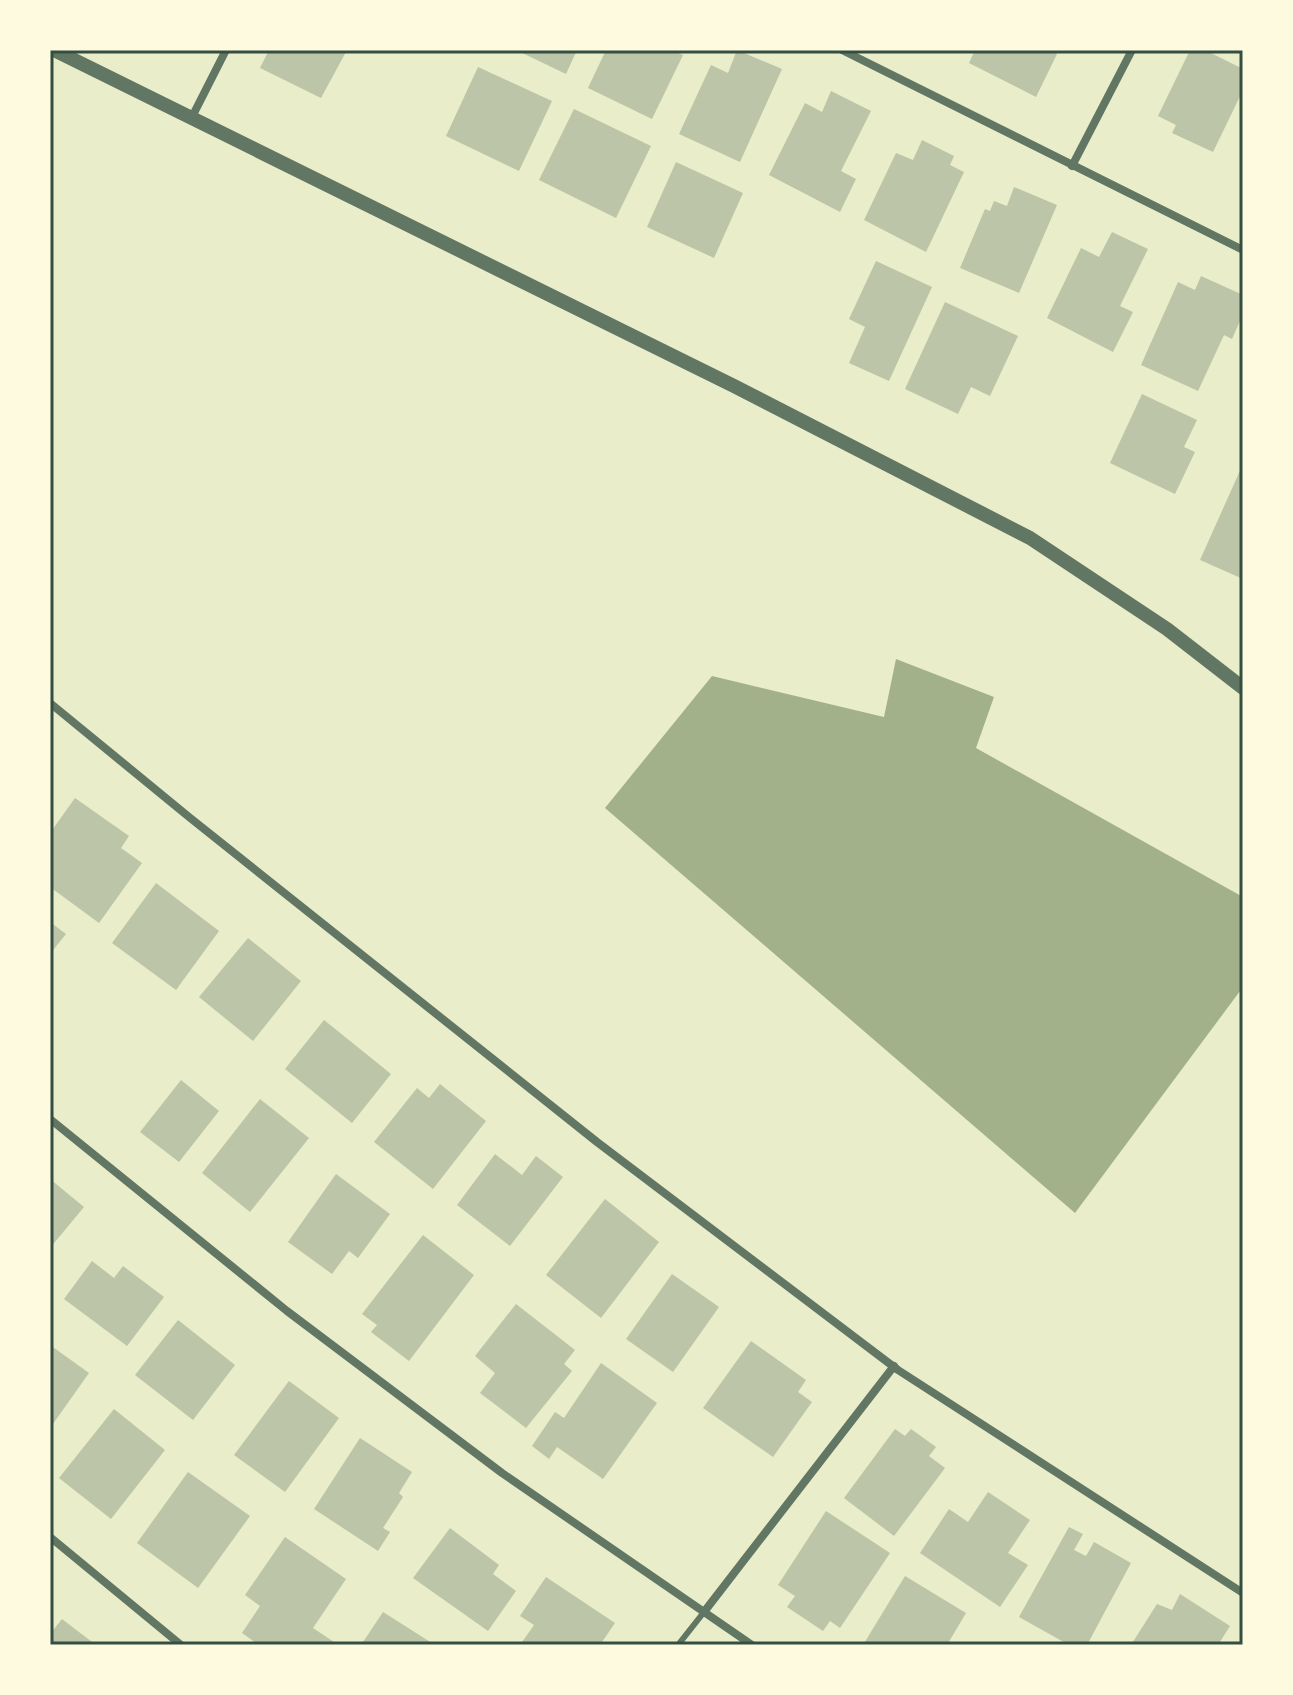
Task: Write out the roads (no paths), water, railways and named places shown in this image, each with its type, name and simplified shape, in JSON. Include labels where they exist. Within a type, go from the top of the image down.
[{"type":"street","points":[[54,50],[734,386],[1030,538],[1167,629],[1243,688]]},
{"type":"street","points":[[192,117],[226,50]]},
{"type":"street","points":[[842,50],[1243,250]]},
{"type":"street","points":[[1072,166],[1132,50]]},
{"type":"street","points":[[50,703],[597,1142],[894,1366],[1243,1593]]},
{"type":"street","points":[[50,1119],[287,1311],[502,1473],[752,1645]]},
{"type":"street","points":[[704,1612],[894,1366]]},
{"type":"street","points":[[50,1537],[181,1645]]},
{"type":"lane","points":[[678,1645],[704,1612]]}]
